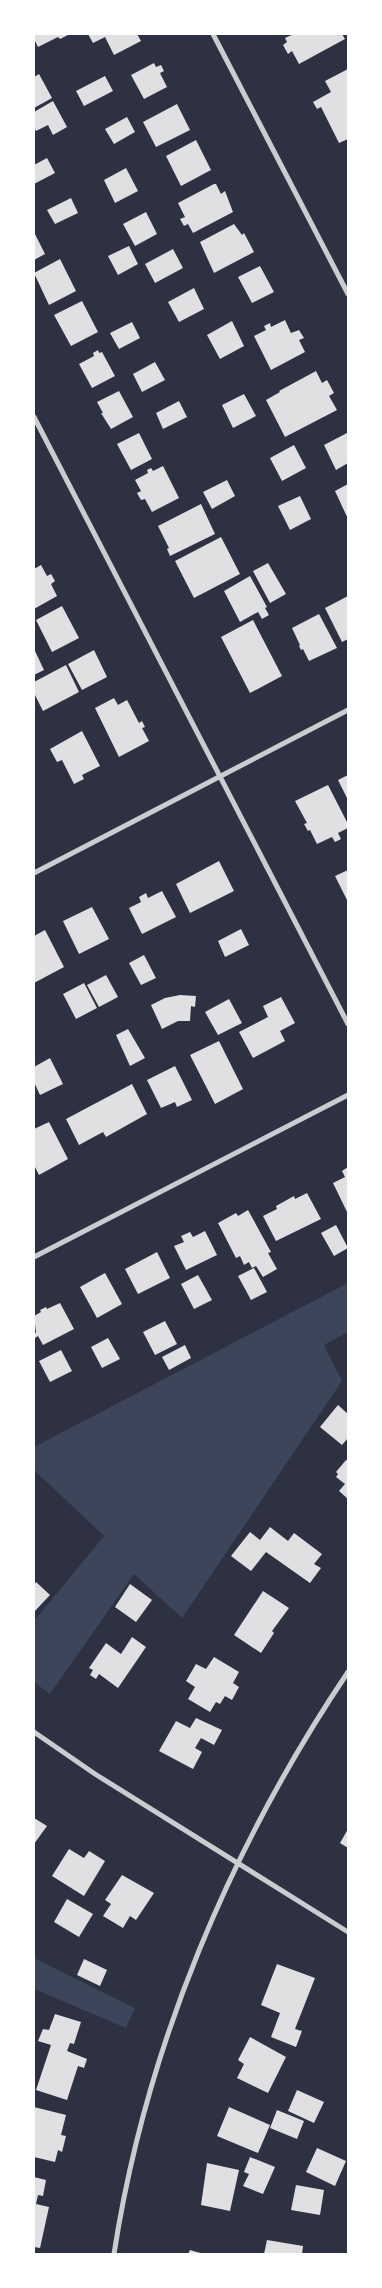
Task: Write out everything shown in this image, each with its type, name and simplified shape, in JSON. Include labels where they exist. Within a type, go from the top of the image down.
[{"type":"street","points":[[213,34],[348,294]]},
{"type":"street","points":[[34,416],[348,1024]]},
{"type":"street","points":[[34,873],[348,710]]},
{"type":"street","points":[[34,1257],[348,1095]]},
{"type":"street","points":[[114,2254],[147,2102],[187,1980],[237,1863],[309,1730],[348,1672]]},
{"type":"street","points":[[34,1732],[95,1774],[348,1932]]},
{"type":"shaded area","points":[[348,1283],[348,1332],[324,1345],[342,1381],[182,1618],[134,1574],[50,1694],[34,1682],[34,1621],[104,1536],[34,1470],[34,1447]]},
{"type":"shaded area","points":[[34,1958],[135,2008],[126,2028],[34,1989]]},
{"type":"building","points":[[34,34],[70,34],[60,39],[58,37],[38,47]]},
{"type":"building","points":[[88,34],[137,34],[141,41],[114,55],[105,37],[93,43]]},
{"type":"building","points":[[294,34],[342,34],[345,39],[299,64],[292,51],[288,54],[283,45],[287,42],[285,38]]},
{"type":"building","points":[[154,63],[156,67],[161,65],[164,71],[160,73],[167,87],[144,99],[131,75]]},
{"type":"building","points":[[348,69],[348,139],[339,143],[321,107],[317,109],[313,102],[331,92],[325,81]]},
{"type":"building","points":[[39,74],[52,98],[34,108],[34,77]]},
{"type":"building","points":[[105,76],[113,91],[84,106],[76,91]]},
{"type":"building","points":[[53,101],[67,127],[53,135],[48,125],[36,131],[34,127],[34,112]]},
{"type":"building","points":[[177,104],[190,130],[156,147],[143,122]]},
{"type":"building","points":[[127,117],[135,132],[114,144],[105,129]]},
{"type":"building","points":[[196,140],[211,170],[181,186],[166,156]]},
{"type":"building","points":[[47,158],[55,173],[34,184],[34,165]]},
{"type":"building","points":[[126,168],[138,191],[115,203],[104,180]]},
{"type":"building","points":[[216,184],[221,194],[225,191],[233,212],[193,233],[188,224],[184,226],[180,219],[185,217],[178,203]]},
{"type":"building","points":[[71,198],[78,213],[55,224],[47,210]]},
{"type":"building","points":[[146,212],[157,234],[135,246],[123,224]]},
{"type":"building","points":[[234,224],[242,235],[244,233],[254,252],[214,273],[200,242]]},
{"type":"building","points":[[34,232],[45,254],[34,260]]},
{"type":"building","points":[[129,246],[138,264],[118,275],[108,256]]},
{"type":"building","points":[[173,249],[183,268],[155,283],[145,264]]},
{"type":"building","points":[[60,259],[76,291],[49,305],[34,273]]},
{"type":"building","points":[[260,266],[274,292],[252,303],[238,277]]},
{"type":"building","points":[[194,288],[204,309],[179,322],[168,302]]},
{"type":"building","points":[[82,301],[98,332],[71,346],[54,315]]},
{"type":"building","points":[[285,320],[291,333],[299,330],[304,338],[299,340],[305,352],[271,370],[254,336],[266,330],[264,326],[270,323],[271,327]]},
{"type":"building","points":[[232,321],[244,346],[220,359],[207,335]]},
{"type":"building","points":[[132,322],[140,338],[119,349],[110,333]]},
{"type":"building","points":[[98,350],[99,353],[102,352],[115,376],[92,388],[79,364],[94,356],[93,353]]},
{"type":"building","points":[[155,362],[165,380],[142,392],[133,374]]},
{"type":"building","points":[[316,371],[322,383],[327,380],[334,393],[329,396],[337,410],[285,437],[266,400]]},
{"type":"building","points":[[119,391],[133,417],[111,429],[101,413],[103,413],[97,402]]},
{"type":"building","points":[[244,394],[256,416],[233,428],[222,405]]},
{"type":"building","points":[[179,401],[187,417],[163,429],[156,413]]},
{"type":"building","points":[[139,433],[152,459],[131,470],[117,444]]},
{"type":"building","points":[[347,433],[348,463],[336,470],[324,445]]},
{"type":"building","points":[[294,445],[306,468],[282,481],[270,458]]},
{"type":"building","points":[[163,466],[179,498],[152,512],[145,499],[141,500],[137,493],[141,491],[135,480],[148,473],[147,470],[151,468],[153,471]]},
{"type":"building","points":[[227,480],[235,496],[212,509],[203,492]]},
{"type":"building","points":[[348,484],[348,519],[335,491]]},
{"type":"building","points":[[300,496],[311,519],[290,530],[278,506]]},
{"type":"building","points":[[201,504],[215,534],[170,556],[167,549],[169,548],[158,526]]},
{"type":"building","points":[[221,537],[240,574],[194,598],[175,561]]},
{"type":"building","points":[[268,563],[286,594],[270,603],[253,571]]},
{"type":"building","points":[[41,565],[47,576],[51,574],[55,581],[51,584],[57,596],[34,609],[34,569]]},
{"type":"building","points":[[250,576],[267,607],[265,608],[269,615],[262,619],[258,612],[240,622],[224,591]]},
{"type":"building","points":[[348,596],[348,639],[342,642],[325,608]]},
{"type":"building","points":[[62,606],[79,638],[52,652],[36,620]]},
{"type":"building","points":[[319,614],[337,648],[309,661],[303,649],[301,650],[292,628]]},
{"type":"building","points":[[253,620],[282,676],[250,693],[221,637]]},
{"type":"building","points":[[94,650],[107,677],[82,690],[68,664]]},
{"type":"building","points":[[34,652],[44,670],[34,675]]},
{"type":"building","points":[[66,665],[79,692],[43,711],[34,693],[34,682]]},
{"type":"building","points":[[114,698],[118,705],[127,700],[139,723],[142,721],[145,727],[142,728],[149,741],[119,757],[95,708]]},
{"type":"building","points":[[82,731],[100,766],[82,775],[84,779],[74,784],[62,760],[57,762],[50,749]]},
{"type":"building","points":[[348,775],[348,800],[338,780]]},
{"type":"building","points":[[328,785],[348,824],[348,828],[338,833],[341,839],[335,842],[332,837],[317,844],[310,830],[308,831],[304,824],[307,823],[295,801]]},
{"type":"building","points":[[219,861],[234,891],[190,913],[176,884]]},
{"type":"building","points":[[348,870],[348,899],[347,900],[335,876]]},
{"type":"building","points":[[162,891],[176,917],[142,934],[129,908],[141,902],[139,897],[146,893],[148,898]]},
{"type":"building","points":[[92,907],[109,939],[79,954],[63,921]]},
{"type":"building","points":[[241,929],[249,945],[225,957],[218,941]]},
{"type":"building","points":[[45,930],[64,967],[34,983],[34,936]]},
{"type":"building","points":[[144,955],[156,978],[141,985],[129,963]]},
{"type":"building","points":[[106,975],[118,997],[99,1007],[87,985]]},
{"type":"building","points":[[84,983],[97,1008],[76,1019],[63,994]]},
{"type":"building","points":[[180,995],[196,996],[195,1007],[191,1006],[190,1021],[178,1021],[162,1029],[151,1005],[165,998]]},
{"type":"building","points":[[281,997],[295,1023],[280,1031],[285,1041],[253,1058],[239,1032],[268,1017],[263,1006]]},
{"type":"building","points":[[229,999],[242,1023],[218,1035],[205,1012]]},
{"type":"building","points":[[128,1029],[145,1058],[130,1066],[116,1035]]},
{"type":"building","points":[[219,1041],[243,1089],[215,1104],[190,1055]]},
{"type":"building","points":[[50,1058],[63,1084],[40,1095],[34,1082],[34,1067]]},
{"type":"building","points":[[175,1066],[192,1100],[177,1107],[175,1102],[161,1108],[147,1080]]},
{"type":"building","points":[[132,1084],[147,1114],[106,1137],[103,1132],[79,1145],[66,1119]]},
{"type":"building","points":[[49,1122],[68,1159],[39,1175],[34,1165],[34,1129]]},
{"type":"building","points":[[348,1167],[348,1214],[333,1183],[345,1177],[342,1171]]},
{"type":"building","points":[[307,1193],[321,1219],[276,1241],[263,1216],[277,1209],[276,1206],[294,1196],[295,1199]]},
{"type":"building","points":[[248,1210],[271,1252],[268,1253],[277,1269],[263,1277],[256,1266],[252,1268],[249,1262],[244,1265],[240,1256],[236,1258],[218,1223],[236,1213],[238,1216]]},
{"type":"building","points":[[336,1225],[348,1248],[334,1256],[321,1233]]},
{"type":"building","points":[[205,1231],[217,1255],[186,1270],[174,1246],[184,1242],[181,1236],[190,1232],[193,1237]]},
{"type":"building","points":[[157,1252],[170,1278],[138,1294],[125,1269]]},
{"type":"building","points":[[254,1268],[267,1292],[251,1300],[238,1276]]},
{"type":"building","points":[[105,1273],[122,1304],[97,1318],[80,1287]]},
{"type":"building","points":[[198,1275],[212,1300],[194,1309],[181,1284]]},
{"type":"building","points":[[60,1303],[74,1329],[43,1345],[38,1336],[35,1338],[34,1336],[36,1332],[34,1316],[46,1307],[47,1309]]},
{"type":"building","points":[[165,1321],[177,1344],[155,1355],[143,1332]]},
{"type":"building","points":[[108,1338],[120,1359],[102,1368],[91,1347]]},
{"type":"building","points":[[185,1345],[191,1358],[169,1370],[162,1357]]},
{"type":"building","points":[[61,1350],[72,1371],[50,1382],[39,1361]]},
{"type":"building","points":[[338,1405],[348,1414],[348,1438],[342,1445],[320,1427]]},
{"type":"building","points":[[346,1460],[348,1461],[348,1499],[339,1491],[345,1484],[336,1477],[338,1474],[336,1472]]},
{"type":"building","points":[[270,1527],[288,1541],[294,1533],[322,1554],[314,1564],[321,1568],[310,1583],[266,1552],[251,1571],[231,1556],[250,1532],[260,1540]]},
{"type":"building","points":[[36,1582],[50,1595],[34,1612],[34,1585]]},
{"type":"building","points":[[130,1584],[152,1600],[136,1622],[115,1607]]},
{"type":"building","points":[[263,1591],[289,1608],[272,1631],[274,1633],[261,1653],[234,1635]]},
{"type":"building","points":[[132,1637],[146,1647],[118,1688],[99,1674],[96,1679],[90,1675],[93,1670],[89,1668],[106,1643],[121,1654]]},
{"type":"building","points":[[214,1657],[239,1672],[233,1683],[239,1687],[232,1700],[225,1696],[220,1704],[216,1702],[210,1712],[188,1699],[195,1687],[186,1681],[196,1664],[206,1669]]},
{"type":"building","points":[[196,1718],[222,1730],[214,1745],[201,1738],[195,1748],[202,1752],[193,1769],[159,1751],[176,1721],[190,1728]]},
{"type":"building","points":[[34,1818],[47,1826],[34,1844]]},
{"type":"building","points":[[348,1829],[348,1848],[340,1843]]},
{"type":"building","points":[[69,1849],[84,1858],[89,1851],[105,1861],[84,1896],[52,1876]]},
{"type":"building","points":[[122,1875],[154,1893],[136,1920],[130,1916],[123,1928],[103,1916],[111,1904],[105,1900]]},
{"type":"building","points":[[67,1899],[93,1914],[79,1937],[54,1922]]},
{"type":"building","points":[[84,1959],[107,1970],[100,1986],[77,1975]]},
{"type":"building","points":[[277,1964],[315,1978],[295,2029],[302,2031],[296,2047],[271,2037],[280,2013],[261,2005]]},
{"type":"building","points":[[55,2014],[81,2022],[74,2044],[70,2043],[67,2051],[87,2059],[84,2068],[78,2066],[67,2100],[36,2090],[51,2045],[38,2041],[43,2029],[49,2030]]},
{"type":"building","points":[[250,2037],[286,2057],[268,2093],[237,2078],[244,2064],[238,2060]]},
{"type":"building","points":[[297,2090],[324,2102],[314,2123],[288,2111]]},
{"type":"building","points":[[34,2107],[66,2115],[61,2135],[66,2136],[62,2152],[58,2150],[55,2162],[34,2157]]},
{"type":"building","points":[[229,2107],[270,2125],[258,2153],[217,2136]]},
{"type":"building","points":[[277,2110],[304,2121],[297,2139],[270,2128]]},
{"type":"building","points":[[317,2148],[346,2161],[335,2186],[306,2172]]},
{"type":"building","points":[[250,2157],[275,2167],[263,2194],[243,2186],[249,2174],[244,2172]]},
{"type":"building","points":[[207,2163],[239,2170],[230,2211],[201,2205]]},
{"type":"building","points":[[34,2177],[46,2180],[43,2196],[38,2195],[36,2204],[49,2207],[40,2248],[34,2247]]},
{"type":"building","points":[[296,2185],[324,2190],[320,2215],[291,2210]]},
{"type":"building","points":[[267,2240],[303,2246],[302,2254],[264,2254]]},
{"type":"building","points":[[190,2250],[204,2254],[188,2254]]}]
